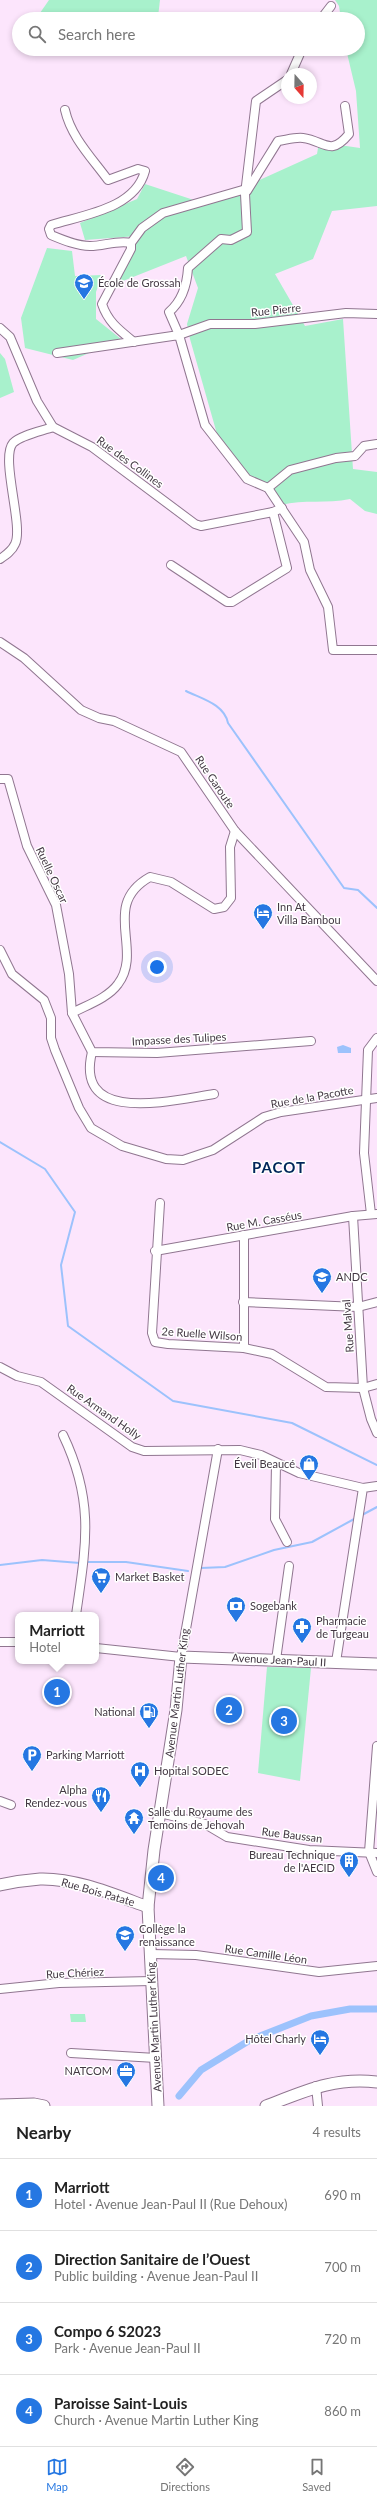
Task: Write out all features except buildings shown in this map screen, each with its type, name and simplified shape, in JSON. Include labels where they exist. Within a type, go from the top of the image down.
[{"type":"street","points":[[326,12],[331,6]]},
{"type":"street","points":[[294,68],[299,56]]},
{"type":"street","points":[[281,84],[256,100],[246,192],[247,232],[231,240],[221,239],[188,268],[186,285],[178,304],[169,312],[179,335],[205,425],[247,479],[268,488],[304,542],[310,570],[328,607],[334,650],[377,650]]},
{"type":"street","points":[[134,342],[115,328],[106,316],[102,304],[131,249],[131,243],[142,228],[163,213],[246,192],[278,141],[303,138],[326,147],[341,144],[349,134],[344,106]]},
{"type":"street","points":[[65,110],[68,124],[75,136],[108,180],[138,169],[145,171],[143,180],[124,198],[97,214],[51,225],[49,229],[51,235],[63,240],[89,246],[131,243]]},
{"type":"street","name":"Rue Pierre","points":[[57,353],[179,335],[210,324],[255,324],[346,312],[377,314]]},
{"type":"street","points":[[0,328],[10,338],[37,401],[53,427],[16,441],[10,450],[12,502],[17,536],[10,552],[0,559]]},
{"type":"street","name":"Rue des Collines","points":[[53,427],[92,446],[195,524],[201,526],[273,512],[282,508]]},
{"type":"street","points":[[268,488],[290,470],[336,458],[355,456],[364,446],[377,444]]},
{"type":"street","points":[[171,565],[227,602],[232,602],[287,568],[273,512]]},
{"type":"street","name":"Rue Garoute","points":[[0,642],[24,658],[81,710],[99,718],[114,721],[181,752],[235,831],[377,981]]},
{"type":"street","name":"Ruelle Oscar","points":[[0,779],[8,779],[26,846],[56,905],[69,974],[72,1013]]},
{"type":"street","points":[[214,1094],[164,1101],[113,1101],[96,1091],[90,1076],[89,1064],[92,1052],[77,1027],[72,1013],[108,994],[118,984],[126,971],[126,899],[137,884],[150,877],[171,882],[214,909],[224,907],[231,898],[230,847],[235,831]]},
{"type":"street","name":"Rue de la Pacotte","points":[[0,950],[12,974],[44,1000],[51,1018],[52,1038],[55,1050],[84,1118],[101,1135],[122,1146],[166,1159],[183,1160],[213,1150],[264,1117],[281,1112],[377,1098]]},
{"type":"street","points":[[374,1214],[364,1152],[368,1050],[377,1038]]},
{"type":"street","name":"Impasse des Tulipes","points":[[92,1052],[158,1053],[311,1040]]},
{"type":"street","name":"2e Ruelle Wilson","points":[[160,1203],[155,1251],[152,1333],[155,1342],[244,1348],[272,1354],[326,1387],[363,1388],[377,1384]]},
{"type":"street","name":"Rue M. Casséus","points":[[155,1251],[353,1216],[374,1214]]},
{"type":"street","name":"Rue Malval","points":[[353,1216],[363,1388],[370,1419],[377,1433]]},
{"type":"street","points":[[244,1235],[244,1348]]},
{"type":"street","points":[[243,1302],[358,1307],[377,1302]]},
{"type":"street","name":"Rue Armand Holly","points":[[0,1367],[17,1376],[41,1382],[132,1447],[150,1452],[218,1449],[254,1454],[299,1473],[363,1488]]},
{"type":"street","points":[[63,1435],[75,1461],[84,1492],[86,1527],[76,1612]]},
{"type":"street","name":"Avenue Martin Luther King","points":[[156,2103],[156,2058],[148,1907],[160,1813],[176,1710],[181,1657],[218,1449]]},
{"type":"street","points":[[276,1464],[275,1519],[287,1542]]},
{"type":"street","points":[[336,1662],[361,1509],[363,1488],[377,1486]]},
{"type":"street","points":[[276,1660],[289,1566]]},
{"type":"street","points":[[0,1642],[15,1642]]},
{"type":"street","points":[[99,1648],[181,1657]]},
{"type":"street","name":"Avenue Jean-Paul II","points":[[181,1657],[377,1664]]},
{"type":"street","points":[[377,1746],[373,1852],[377,1872]]},
{"type":"street","points":[[0,1801],[11,1805]]},
{"type":"street","name":"Rue Baussan","points":[[160,1813],[205,1824],[227,1836],[309,1850],[373,1852]]},
{"type":"street","name":"Rue Bois Patate","points":[[0,1885],[41,1879],[59,1881],[100,1890],[148,1907]]},
{"type":"street","name":"Rue Camille Léon","points":[[151,1954],[196,1955],[319,1972],[377,1966]]},
{"type":"street","name":"Rue Chériez","points":[[0,1989],[59,1984],[152,1981]]},
{"type":"street","points":[[71,2053],[156,2058]]},
{"type":"street","points":[[266,2106],[316,2086],[344,2080],[377,2082]]},
{"type":"street","points":[[316,2086],[318,2106]]},
{"type":"street","points":[[0,2105],[34,2104],[44,2106]]},
{"type":"green space","points":[[49,0],[160,0],[159,12],[41,12]]},
{"type":"green space","points":[[335,0],[377,0],[377,206],[332,211],[313,259],[275,274],[305,326],[343,319],[353,469],[377,472],[377,514],[365,511],[350,499],[298,502],[281,505],[251,477],[217,434],[187,324],[198,288],[186,256],[118,283],[137,236],[85,240],[80,223],[137,199],[145,184],[206,204],[317,154],[319,142],[360,148],[356,91],[348,56],[365,56],[365,12],[340,12],[339,6]]},
{"type":"green space","points":[[47,248],[72,251],[75,276],[102,275],[96,292],[96,319],[121,339],[73,360],[25,348],[21,318]]},
{"type":"green space","points":[[0,353],[5,359],[14,392],[0,398]]},
{"type":"green space","points":[[267,1667],[311,1668],[300,1781],[258,1773]]},
{"type":"green space","points":[[70,2014],[85,2014],[86,2022],[71,2022]]},
{"type":"water","points":[[343,1045],[351,1048],[351,1053],[338,1053],[337,1047]]},
{"type":"waterway","points":[[186,691],[212,703],[222,711],[226,716],[228,723],[344,888],[358,890],[377,908]]},
{"type":"waterway","points":[[0,1142],[45,1169],[75,1212],[61,1265],[68,1326],[173,1401],[292,1423],[377,1465]]},
{"type":"waterway","points":[[362,1515],[377,1507]]},
{"type":"waterway","points":[[201,1568],[225,1567],[274,1550],[312,1542],[356,1518]]},
{"type":"waterway","points":[[0,1565],[42,1560],[80,1563]]},
{"type":"waterway","points":[[85,1562],[126,1562],[188,1571]]},
{"type":"waterway","points":[[179,2096],[201,2070],[250,2040],[311,2016],[350,2009],[377,2009]]},
{"type":"place","name":"École de Grossah","points":[[84,300]]},
{"type":"place","name":"Inn At Villa Bambou","points":[[263,930]]},
{"type":"place","name":"ANDC","points":[[322,1294]]},
{"type":"place","name":"Éveil Beaucé","points":[[309,1481]]},
{"type":"place","name":"Market Basket","points":[[101,1594]]},
{"type":"place","name":"Sogebank","points":[[236,1623]]},
{"type":"place","name":"Pharmacie de Turgeau","points":[[302,1644]]},
{"type":"place","name":"Marriott","points":[[57,1692]]},
{"type":"place","name":"Direction Sanitaire de l’Ouest","points":[[229,1710]]},
{"type":"place","name":"Compo 6 S2023","points":[[284,1721]]},
{"type":"place","name":"National","points":[[149,1729]]},
{"type":"place","name":"Parking Marriott","points":[[32,1772]]},
{"type":"place","name":"Hopital SODEC","points":[[140,1788]]},
{"type":"place","name":"Alpha Rendez-vous","points":[[101,1813]]},
{"type":"place","name":"Salle du Royaume des Temoins de Jehovah","points":[[134,1835]]},
{"type":"place","name":"Paroisse Saint-Louis","points":[[161,1878]]},
{"type":"place","name":"Bureau Technique de l'AECID","points":[[349,1878]]},
{"type":"place","name":"Collège la renaissance","points":[[125,1952]]},
{"type":"place","name":"Hôtel Charly","points":[[320,2056]]},
{"type":"place","name":"NATCOM","points":[[126,2088]]},
{"type":"district","name":"PACOT","points":[[279,1168]]}]
